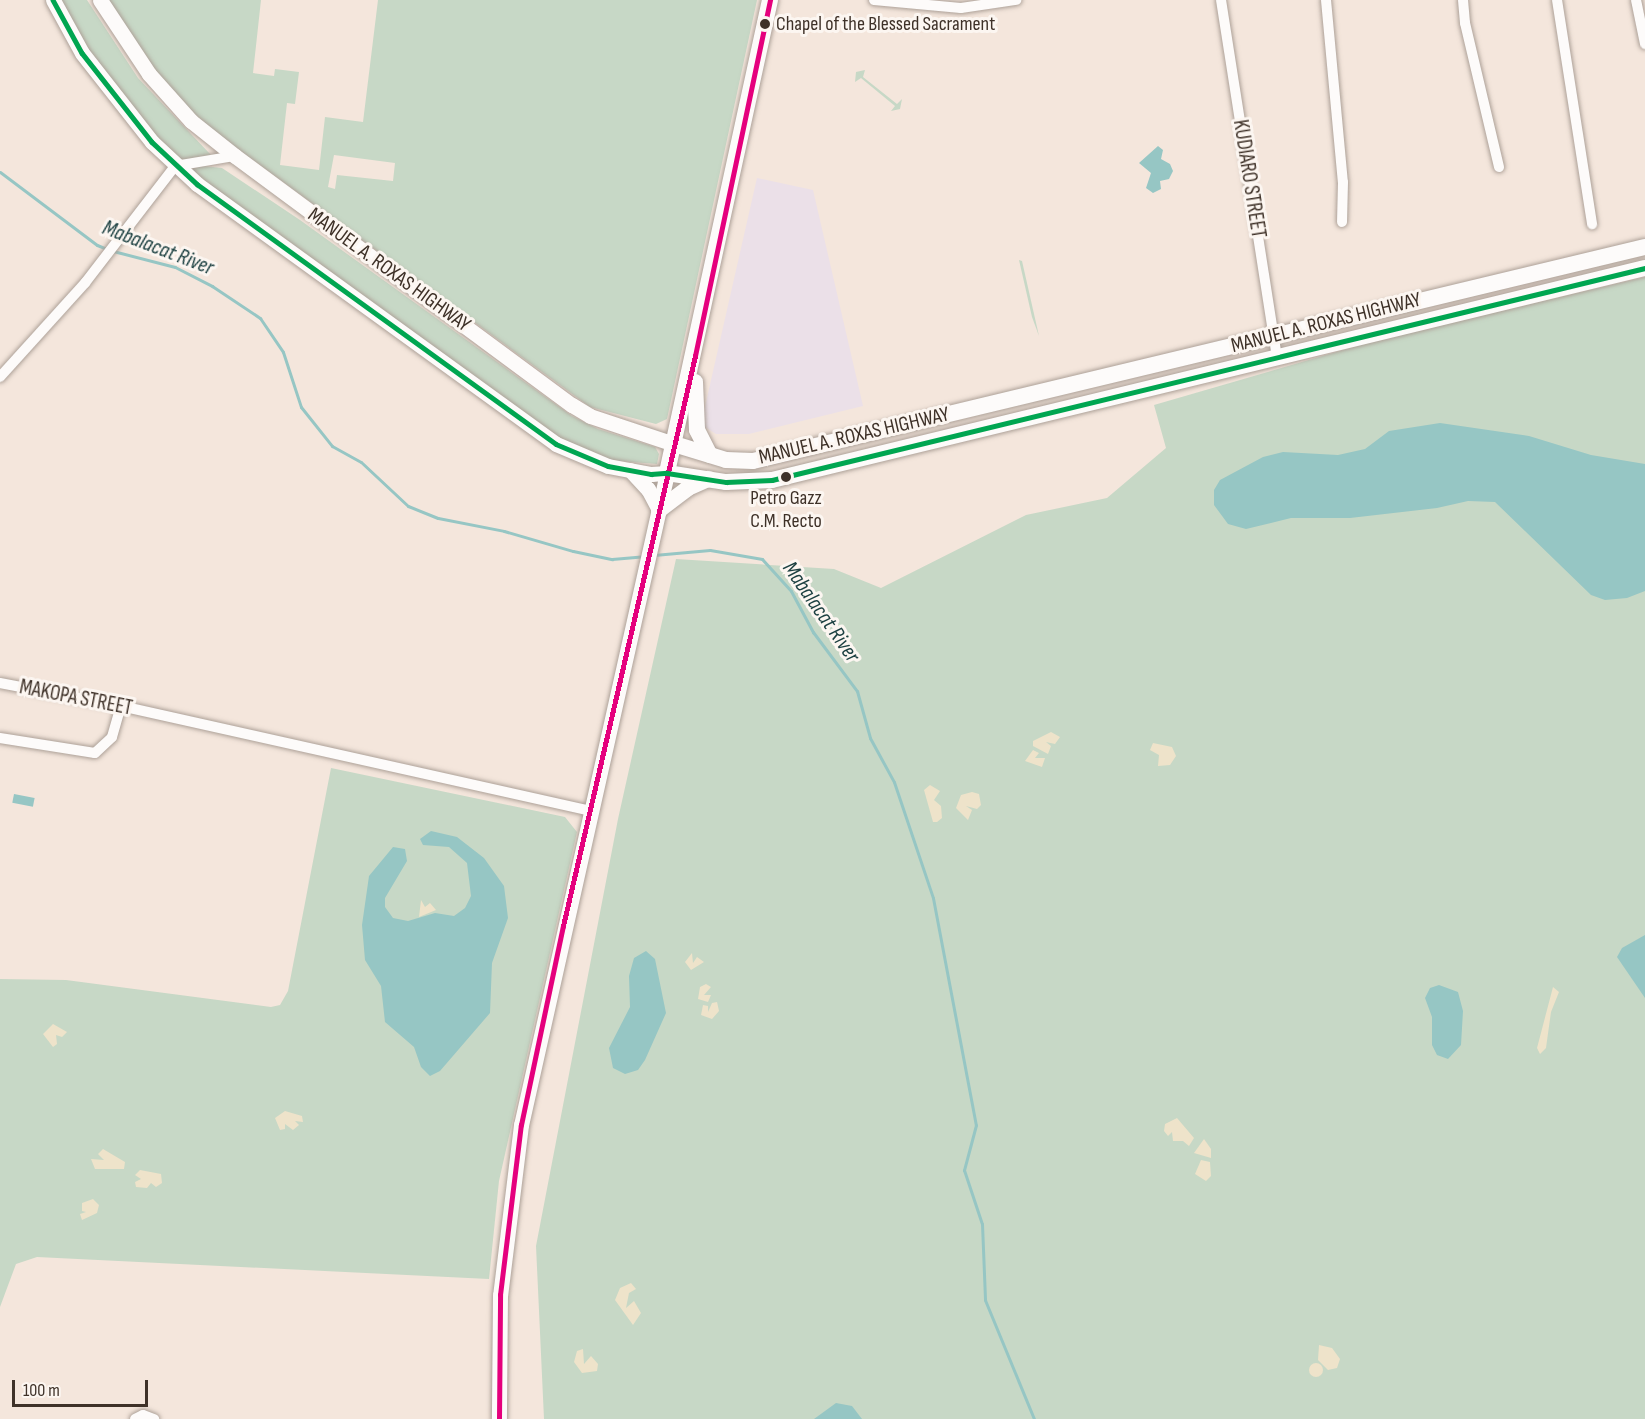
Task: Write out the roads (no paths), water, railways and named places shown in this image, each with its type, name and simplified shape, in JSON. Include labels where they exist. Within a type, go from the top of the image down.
[{"type":"main road","name":"MANUEL A. ROXAS HIGHWAY","points":[[53,0],[82,53],[175,166],[556,444],[577,456],[630,470],[708,479],[772,480],[1645,268]]},
{"type":"main road","name":"MANUEL A. ROXAS HIGHWAY","points":[[100,0],[149,74],[191,121],[235,156],[572,405],[590,416],[710,455],[753,460],[777,456],[1273,334],[1645,246]]},
{"type":"main road","points":[[499,1419],[499,1302],[515,1160],[589,811],[695,356],[770,0]]},
{"type":"main road","points":[[695,356],[696,424],[701,444],[710,455]]},
{"type":"main road","points":[[630,470],[648,489],[659,510]]},
{"type":"main road","points":[[659,510],[688,488],[708,479]]},
{"type":"street","points":[[874,0],[961,8],[1016,0]]},
{"type":"street","name":"KUDIARO STREET","points":[[1221,0],[1277,357]]},
{"type":"street","points":[[1326,0],[1343,182],[1342,222]]},
{"type":"street","points":[[1463,0],[1465,23],[1499,167]]},
{"type":"street","points":[[1557,0],[1593,224]]},
{"type":"street","points":[[1636,0],[1645,44]]},
{"type":"street","points":[[0,377],[85,283],[121,232],[175,166],[235,156]]},
{"type":"street","name":"MAKOPA STREET","points":[[0,683],[121,706],[589,811]]},
{"type":"street","points":[[0,738],[95,753],[112,737],[121,706]]},
{"type":"street","points":[[135,1419],[143,1415],[154,1419]]},
{"type":"water","points":[[1158,146],[1163,150],[1161,159],[1170,164],[1173,171],[1169,179],[1160,181],[1161,189],[1153,193],[1146,188],[1151,173],[1139,163]]},
{"type":"water","points":[[1440,423],[1529,436],[1591,455],[1645,464],[1645,591],[1627,598],[1605,600],[1591,595],[1495,502],[1468,501],[1437,508],[1350,518],[1291,518],[1246,529],[1228,524],[1214,505],[1214,490],[1220,480],[1263,457],[1283,452],[1338,455],[1365,449],[1389,431]]},
{"type":"water","points":[[14,794],[35,798],[33,807],[12,803]]},
{"type":"water","points":[[431,831],[457,837],[484,858],[504,886],[508,918],[492,963],[490,1013],[440,1071],[430,1076],[421,1067],[414,1047],[385,1022],[381,986],[365,960],[362,925],[369,876],[393,847],[405,849],[407,861],[385,898],[385,907],[393,918],[408,921],[435,913],[454,916],[465,908],[471,896],[467,863],[449,847],[423,845],[420,839]]},
{"type":"water","points":[[1645,935],[1645,998],[1617,957],[1622,948]]},
{"type":"water","points":[[646,951],[655,959],[666,1013],[645,1060],[638,1070],[625,1074],[613,1068],[609,1048],[630,1007],[629,976],[634,958]]},
{"type":"water","points":[[1439,985],[1458,992],[1463,1011],[1461,1045],[1448,1059],[1437,1055],[1432,1045],[1432,1017],[1425,998],[1430,988]]},
{"type":"water","points":[[836,1403],[852,1406],[862,1419],[814,1419]]},
{"type":"waterway","name":"Mabalacat River","points":[[0,172],[97,245],[107,249]]},
{"type":"waterway","name":"Mabalacat River","points":[[113,251],[175,267],[212,286],[260,318],[283,352],[301,407],[332,446],[361,462],[408,506],[438,518],[504,531],[573,551],[612,559],[644,556]]},
{"type":"waterway","name":"Mabalacat River","points":[[654,555],[710,550],[762,559],[791,591],[813,632],[857,691],[870,738],[894,782],[933,898],[976,1125],[964,1170],[982,1224],[985,1300],[1034,1419]]},
{"type":"place","name":"Chapel of the Blessed Sacrament","points":[[765,24]]},
{"type":"place","name":"Petro Gazz C.M. Recto","points":[[786,477]]}]
